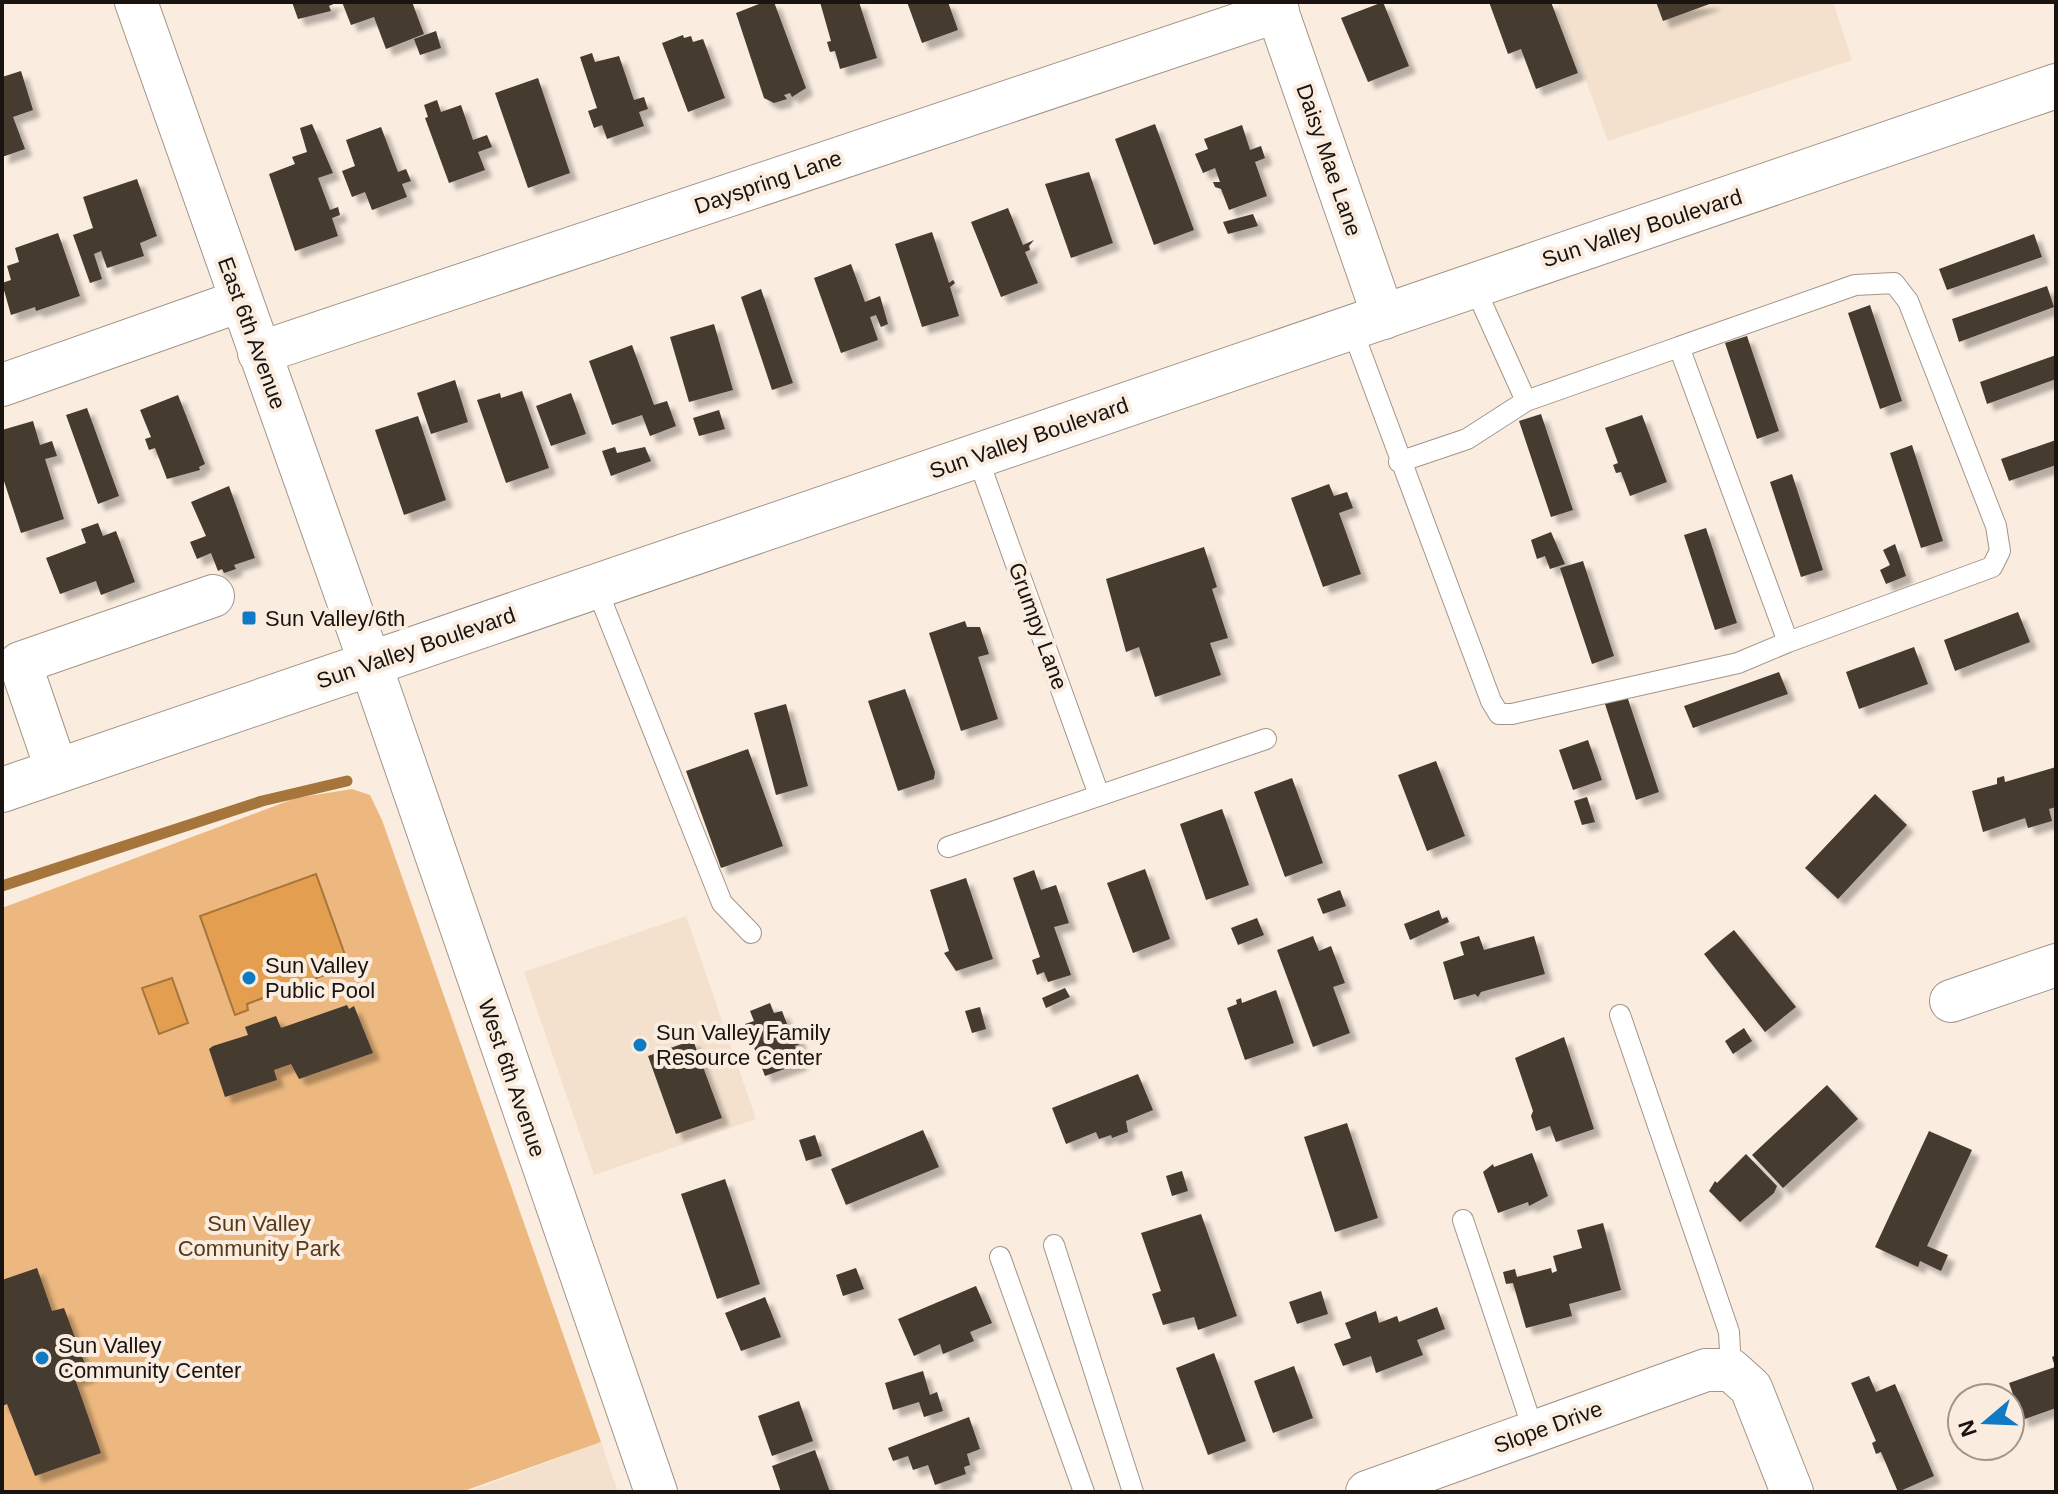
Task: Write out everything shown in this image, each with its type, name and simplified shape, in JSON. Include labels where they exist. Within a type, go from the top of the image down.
[{"type":"main road","name":"Sun Valley Boulevard","points":[[2,790],[2056,86]]},
{"type":"street","name":"East 6th Avenue","points":[[136,2],[370,663]]},
{"type":"street","name":"Daisy Mae Lane","points":[[1276,6],[1368,323]]},
{"type":"street","name":"Dayspring Lane","points":[[259,353],[1276,6]]},
{"type":"street","points":[[2,385],[240,301]]},
{"type":"street","points":[[57,771],[11,666],[213,596]]},
{"type":"street","name":"West 6th Avenue","points":[[370,663],[656,1492]]},
{"type":"street","points":[[1951,1001],[2056,965]]},
{"type":"street","name":"Slope Drive","points":[[1367,1492],[1706,1370],[1731,1370]]},
{"type":"street","points":[[1731,1370],[1751,1388],[1792,1492]]},
{"type":"lane","points":[[1368,323],[1399,462],[1491,701],[1499,714],[1512,714],[1738,663],[1992,567],[2000,551],[1996,526],[1908,301],[1894,283],[1855,285],[1526,401],[1467,439],[1399,462]]},
{"type":"lane","points":[[1474,286],[1526,401]]},
{"type":"lane","points":[[1679,347],[1788,642]]},
{"type":"lane","name":"Grumpy Lane","points":[[977,456],[1099,795]]},
{"type":"lane","points":[[596,587],[722,903],[751,933]]},
{"type":"lane","points":[[948,847],[1266,739]]},
{"type":"lane","points":[[1620,1015],[1729,1332],[1731,1370]]},
{"type":"lane","points":[[1463,1220],[1534,1432]]},
{"type":"lane","points":[[1054,1245],[1133,1492]]},
{"type":"lane","points":[[1000,1257],[1084,1492]]},
{"type":"shaded area","points":[[1557,2],[1833,2],[1852,60],[1608,141]]},
{"type":"shaded area","points":[[316,874],[349,966],[247,1004],[248,1010],[235,1015],[200,916]]},
{"type":"shaded area","name":"Sun Valley Family Resource Center","points":[[686,916],[756,1119],[594,1175],[524,972]]},
{"type":"shaded area","points":[[172,978],[188,1023],[159,1034],[142,988]]},
{"type":"shaded area","points":[[601,1442],[618,1492],[464,1492],[486,1485]]},
{"type":"green space","name":"Sun Valley Community Park","points":[[352,789],[370,795],[382,820],[601,1442],[461,1492],[2,1492],[2,908],[296,798]]},
{"type":"building","points":[[292,2],[338,2],[329,6],[331,11],[298,19]]},
{"type":"building","points":[[342,2],[412,2],[424,34],[386,49],[374,17],[351,25]]},
{"type":"building","points":[[764,2],[774,2],[806,88],[792,97],[790,93],[784,95],[787,99],[774,103],[764,98],[736,13]]},
{"type":"building","points":[[820,2],[859,2],[877,58],[840,69],[835,51],[830,52],[827,42],[831,41]]},
{"type":"building","points":[[907,2],[948,2],[958,30],[922,43]]},
{"type":"building","points":[[1383,2],[1409,66],[1368,82],[1341,18]]},
{"type":"building","points":[[1489,2],[1551,2],[1578,73],[1536,89],[1521,49],[1508,54]]},
{"type":"building","points":[[1656,2],[1715,2],[1663,21]]},
{"type":"building","points":[[436,31],[441,48],[420,55],[414,39]]},
{"type":"building","points":[[683,35],[684,38],[691,36],[693,42],[703,39],[725,98],[688,112],[662,43]]},
{"type":"building","points":[[592,53],[595,62],[619,56],[634,100],[644,97],[648,109],[639,112],[644,126],[607,139],[602,125],[594,128],[588,111],[597,108],[580,57]]},
{"type":"building","points":[[21,71],[33,110],[13,117],[25,149],[2,157],[2,77]]},
{"type":"building","points":[[538,78],[570,173],[528,188],[495,93]]},
{"type":"building","points":[[437,100],[441,112],[461,105],[473,140],[487,135],[492,147],[478,152],[485,170],[449,183],[425,118],[428,117],[424,105]]},
{"type":"building","points":[[312,124],[333,173],[318,178],[330,210],[338,207],[340,215],[332,218],[338,236],[295,251],[269,174],[295,164],[292,157],[307,152],[300,128]]},
{"type":"building","points":[[1155,124],[1194,230],[1154,245],[1115,139]]},
{"type":"building","points":[[1242,125],[1250,150],[1261,146],[1265,158],[1255,162],[1267,196],[1229,210],[1221,189],[1215,187],[1213,182],[1220,182],[1215,168],[1203,173],[1195,154],[1208,149],[1204,139]]},
{"type":"building","points":[[381,127],[398,172],[406,169],[411,181],[402,184],[407,197],[372,210],[365,192],[352,197],[342,171],[355,166],[346,140]]},
{"type":"building","points":[[1089,172],[1113,243],[1071,258],[1045,184]]},
{"type":"building","points":[[137,179],[157,236],[140,243],[144,256],[107,268],[101,251],[94,254],[102,279],[90,283],[73,235],[93,228],[83,197]]},
{"type":"building","points":[[1008,208],[1023,245],[1034,240],[1029,246],[1030,250],[1025,252],[1038,283],[1001,297],[971,222]]},
{"type":"building","points":[[1253,214],[1258,226],[1228,234],[1223,222]]},
{"type":"building","points":[[932,232],[949,283],[953,280],[955,283],[950,287],[959,316],[922,327],[895,244]]},
{"type":"building","points":[[58,233],[80,296],[36,311],[35,307],[11,315],[2,283],[11,280],[7,266],[19,262],[15,248]]},
{"type":"building","points":[[2034,234],[2042,257],[1947,290],[1939,269]]},
{"type":"building","points":[[851,264],[865,302],[880,296],[888,324],[881,327],[876,315],[870,317],[878,340],[841,353],[814,278]]},
{"type":"building","points":[[2047,286],[2054,307],[1959,342],[1952,319]]},
{"type":"building","points":[[761,289],[793,383],[772,390],[741,297]]},
{"type":"building","points":[[1870,305],[1902,401],[1880,409],[1848,313]]},
{"type":"building","points":[[714,324],[733,390],[689,402],[670,337]]},
{"type":"building","points":[[1747,336],[1779,431],[1757,439],[1725,343]]},
{"type":"building","points":[[632,345],[654,405],[667,401],[676,426],[650,436],[642,415],[612,425],[589,361]]},
{"type":"building","points":[[2056,355],[2056,379],[1987,404],[1980,382]]},
{"type":"building","points":[[455,380],[468,422],[431,434],[417,393]]},
{"type":"building","points":[[522,391],[549,468],[506,483],[477,400],[500,393],[501,398]]},
{"type":"building","points":[[571,393],[586,434],[551,446],[536,406]]},
{"type":"building","points":[[178,395],[205,464],[199,467],[200,470],[167,479],[155,448],[149,450],[145,439],[151,437],[140,410]]},
{"type":"building","points":[[87,408],[119,496],[98,504],[66,415]]},
{"type":"building","points":[[719,410],[725,429],[699,436],[693,418]]},
{"type":"building","points":[[1541,414],[1573,510],[1551,517],[1519,421]]},
{"type":"building","points":[[1642,415],[1667,482],[1630,496],[1621,472],[1616,473],[1613,465],[1618,463],[1605,428]]},
{"type":"building","points":[[418,416],[446,500],[404,515],[375,430]]},
{"type":"building","points":[[33,421],[40,445],[52,441],[57,456],[45,459],[64,519],[21,533],[2,475],[2,430]]},
{"type":"building","points":[[2056,440],[2056,465],[2009,481],[2001,459]]},
{"type":"building","points":[[1912,445],[1943,541],[1921,548],[1890,453]]},
{"type":"building","points":[[615,447],[617,453],[645,447],[651,461],[611,476],[602,451]]},
{"type":"building","points":[[1792,474],[1823,570],[1801,577],[1770,482]]},
{"type":"building","points":[[1329,484],[1334,496],[1347,492],[1353,508],[1339,513],[1361,574],[1323,587],[1291,498]]},
{"type":"building","points":[[229,486],[255,558],[234,565],[236,569],[224,573],[222,569],[218,571],[211,553],[197,559],[190,542],[206,536],[191,502]]},
{"type":"building","points":[[98,523],[103,536],[116,531],[135,582],[101,595],[96,581],[60,594],[46,558],[86,543],[81,529]]},
{"type":"building","points":[[1706,528],[1737,623],[1715,630],[1684,535]]},
{"type":"building","points":[[1551,532],[1565,564],[1550,569],[1545,556],[1537,559],[1531,540]]},
{"type":"building","points":[[1895,544],[1906,576],[1886,584],[1880,570],[1890,565],[1883,550]]},
{"type":"building","points":[[1204,547],[1217,587],[1212,589],[1228,638],[1210,643],[1221,675],[1155,697],[1139,647],[1126,652],[1106,579]]},
{"type":"building","points":[[1583,561],[1614,656],[1592,664],[1560,568]]},
{"type":"building","points":[[2018,612],[2030,642],[1955,671],[1944,640]]},
{"type":"building","points":[[965,621],[967,627],[980,627],[989,654],[978,657],[998,719],[961,731],[929,633]]},
{"type":"building","points":[[1914,647],[1928,684],[1859,709],[1846,672]]},
{"type":"building","points":[[1779,672],[1788,694],[1693,728],[1684,706]]},
{"type":"building","points":[[905,689],[935,772],[934,779],[898,791],[868,701]]},
{"type":"building","points":[[1627,696],[1659,792],[1636,800],[1605,704]]},
{"type":"building","points":[[786,704],[808,786],[776,795],[754,713]]},
{"type":"building","points":[[1588,740],[1602,780],[1573,790],[1559,750]]},
{"type":"building","points":[[748,749],[783,846],[721,868],[686,771]]},
{"type":"building","points":[[1436,761],[1465,836],[1427,851],[1398,775]]},
{"type":"building","points":[[2056,767],[2056,807],[2049,809],[2052,821],[2028,828],[2025,818],[1983,832],[1972,791],[1997,784],[1997,778],[2004,776],[2005,782]]},
{"type":"building","points":[[1292,778],[1323,863],[1285,877],[1254,792]]},
{"type":"building","points":[[1875,794],[1907,825],[1838,899],[1805,868]]},
{"type":"building","points":[[1587,797],[1595,822],[1582,825],[1574,801]]},
{"type":"building","points":[[1222,809],[1249,885],[1206,900],[1180,824]]},
{"type":"building","points":[[1145,869],[1170,939],[1133,953],[1107,883]]},
{"type":"building","points":[[1034,870],[1041,890],[1056,885],[1069,923],[1054,927],[1071,975],[1048,982],[1044,972],[1037,975],[1032,960],[1040,957],[1013,878]]},
{"type":"building","points":[[966,878],[993,959],[956,971],[944,953],[949,951],[930,890]]},
{"type":"building","points":[[1340,890],[1346,906],[1323,914],[1317,899]]},
{"type":"building","points":[[1439,910],[1442,919],[1447,917],[1449,922],[1410,940],[1404,924]]},
{"type":"building","points":[[1257,918],[1264,935],[1238,945],[1231,928]]},
{"type":"building","points":[[1734,930],[1796,1007],[1765,1032],[1704,954]]},
{"type":"building","points":[[1313,936],[1319,951],[1331,946],[1345,983],[1333,987],[1350,1033],[1313,1047],[1277,950]]},
{"type":"building","points":[[1479,936],[1484,950],[1534,936],[1545,974],[1481,992],[1478,997],[1475,994],[1454,1000],[1443,962],[1464,955],[1460,942]]},
{"type":"building","points":[[1065,988],[1070,997],[1046,1008],[1042,998]]},
{"type":"building","points":[[1276,990],[1294,1043],[1245,1060],[1227,1008],[1237,1004],[1236,1000],[1241,998],[1242,1003]]},
{"type":"building","points":[[770,1003],[774,1013],[782,1011],[791,1034],[795,1032],[800,1044],[795,1046],[801,1063],[765,1076],[745,1024],[754,1021],[750,1011]]},
{"type":"building","name":"Sun Valley Public Pool","points":[[347,1005],[349,1009],[354,1006],[373,1053],[299,1079],[291,1064],[274,1070],[277,1080],[225,1097],[209,1049],[248,1035],[245,1027],[276,1016],[281,1028]]},
{"type":"building","points":[[980,1007],[986,1029],[972,1033],[965,1011]]},
{"type":"building","points":[[1744,1028],[1752,1041],[1733,1054],[1725,1041]]},
{"type":"building","points":[[1564,1037],[1594,1129],[1556,1142],[1550,1126],[1536,1131],[1531,1116],[1533,1111],[1515,1058]]},
{"type":"building","points":[[693,1040],[722,1118],[676,1134],[648,1056]]},
{"type":"building","points":[[1138,1074],[1153,1110],[1126,1121],[1128,1132],[1099,1139],[1096,1132],[1066,1144],[1052,1108]]},
{"type":"building","points":[[1827,1085],[1858,1119],[1783,1188],[1752,1155]]},
{"type":"building","points":[[1347,1123],[1378,1218],[1335,1232],[1304,1137]]},
{"type":"building","points":[[923,1130],[939,1167],[846,1205],[831,1169]]},
{"type":"building","points":[[1929,1131],[1972,1150],[1927,1246],[1948,1255],[1941,1271],[1920,1261],[1918,1267],[1875,1247]]},
{"type":"building","points":[[815,1135],[822,1156],[806,1161],[799,1140]]},
{"type":"building","points":[[1532,1153],[1548,1196],[1529,1206],[1528,1202],[1498,1213],[1483,1172],[1493,1164],[1494,1167]]},
{"type":"building","points":[[1746,1154],[1777,1186],[1774,1193],[1740,1222],[1709,1191],[1715,1181],[1717,1183]]},
{"type":"building","points":[[1182,1171],[1188,1191],[1172,1196],[1166,1176]]},
{"type":"building","points":[[725,1179],[760,1284],[717,1299],[681,1194]]},
{"type":"building","points":[[1201,1214],[1237,1316],[1198,1330],[1194,1317],[1163,1325],[1152,1294],[1161,1291],[1141,1233]]},
{"type":"building","points":[[1603,1223],[1621,1290],[1569,1304],[1572,1316],[1526,1328],[1513,1283],[1506,1284],[1503,1272],[1515,1269],[1517,1277],[1551,1268],[1552,1273],[1557,1271],[1553,1256],[1582,1248],[1577,1230]]},
{"type":"building","name":"Sun Valley Community Center","points":[[37,1268],[52,1311],[64,1308],[89,1375],[75,1379],[101,1453],[35,1476],[7,1404],[2,1406],[2,1280]]},
{"type":"building","points":[[856,1268],[864,1289],[843,1296],[836,1275]]},
{"type":"building","points":[[976,1286],[992,1323],[970,1332],[974,1341],[943,1354],[940,1344],[914,1356],[898,1319]]},
{"type":"building","points":[[1321,1291],[1328,1314],[1297,1324],[1289,1302]]},
{"type":"building","points":[[765,1297],[781,1337],[741,1351],[725,1313]]},
{"type":"building","points":[[1437,1307],[1445,1329],[1417,1340],[1423,1355],[1376,1373],[1371,1356],[1343,1366],[1334,1344],[1351,1338],[1345,1323],[1376,1311],[1379,1323],[1397,1316],[1399,1322]]},
{"type":"building","points":[[1214,1353],[1246,1441],[1208,1455],[1176,1368]]},
{"type":"building","points":[[2056,1355],[2056,1408],[2026,1419],[2026,1382],[2012,1382],[2055,1367],[2052,1357]]},
{"type":"building","points":[[1294,1366],[1313,1418],[1273,1433],[1254,1381]]},
{"type":"building","points":[[923,1371],[930,1395],[937,1392],[943,1411],[924,1417],[919,1402],[893,1410],[885,1383]]},
{"type":"building","points":[[1869,1376],[1876,1392],[1895,1384],[1934,1476],[1898,1492],[1881,1452],[1876,1454],[1872,1443],[1876,1441],[1851,1383]]},
{"type":"building","points":[[799,1401],[813,1441],[772,1456],[758,1416]]},
{"type":"building","points":[[969,1417],[980,1449],[967,1454],[970,1465],[964,1467],[966,1474],[935,1485],[928,1465],[913,1470],[908,1456],[893,1461],[888,1448]]},
{"type":"building","points":[[815,1450],[830,1492],[781,1492],[772,1466]]},
{"type":"waterway","points":[[2,886],[262,801],[347,781]]},
{"type":"place","name":"Sun Valley/6th","points":[[249,618]]},
{"type":"place","name":"Sun Valley Public Pool","points":[[249,978]]},
{"type":"place","name":"Sun Valley Family Resource Center","points":[[640,1045]]},
{"type":"place","name":"Sun Valley Community Center","points":[[42,1358]]}]
